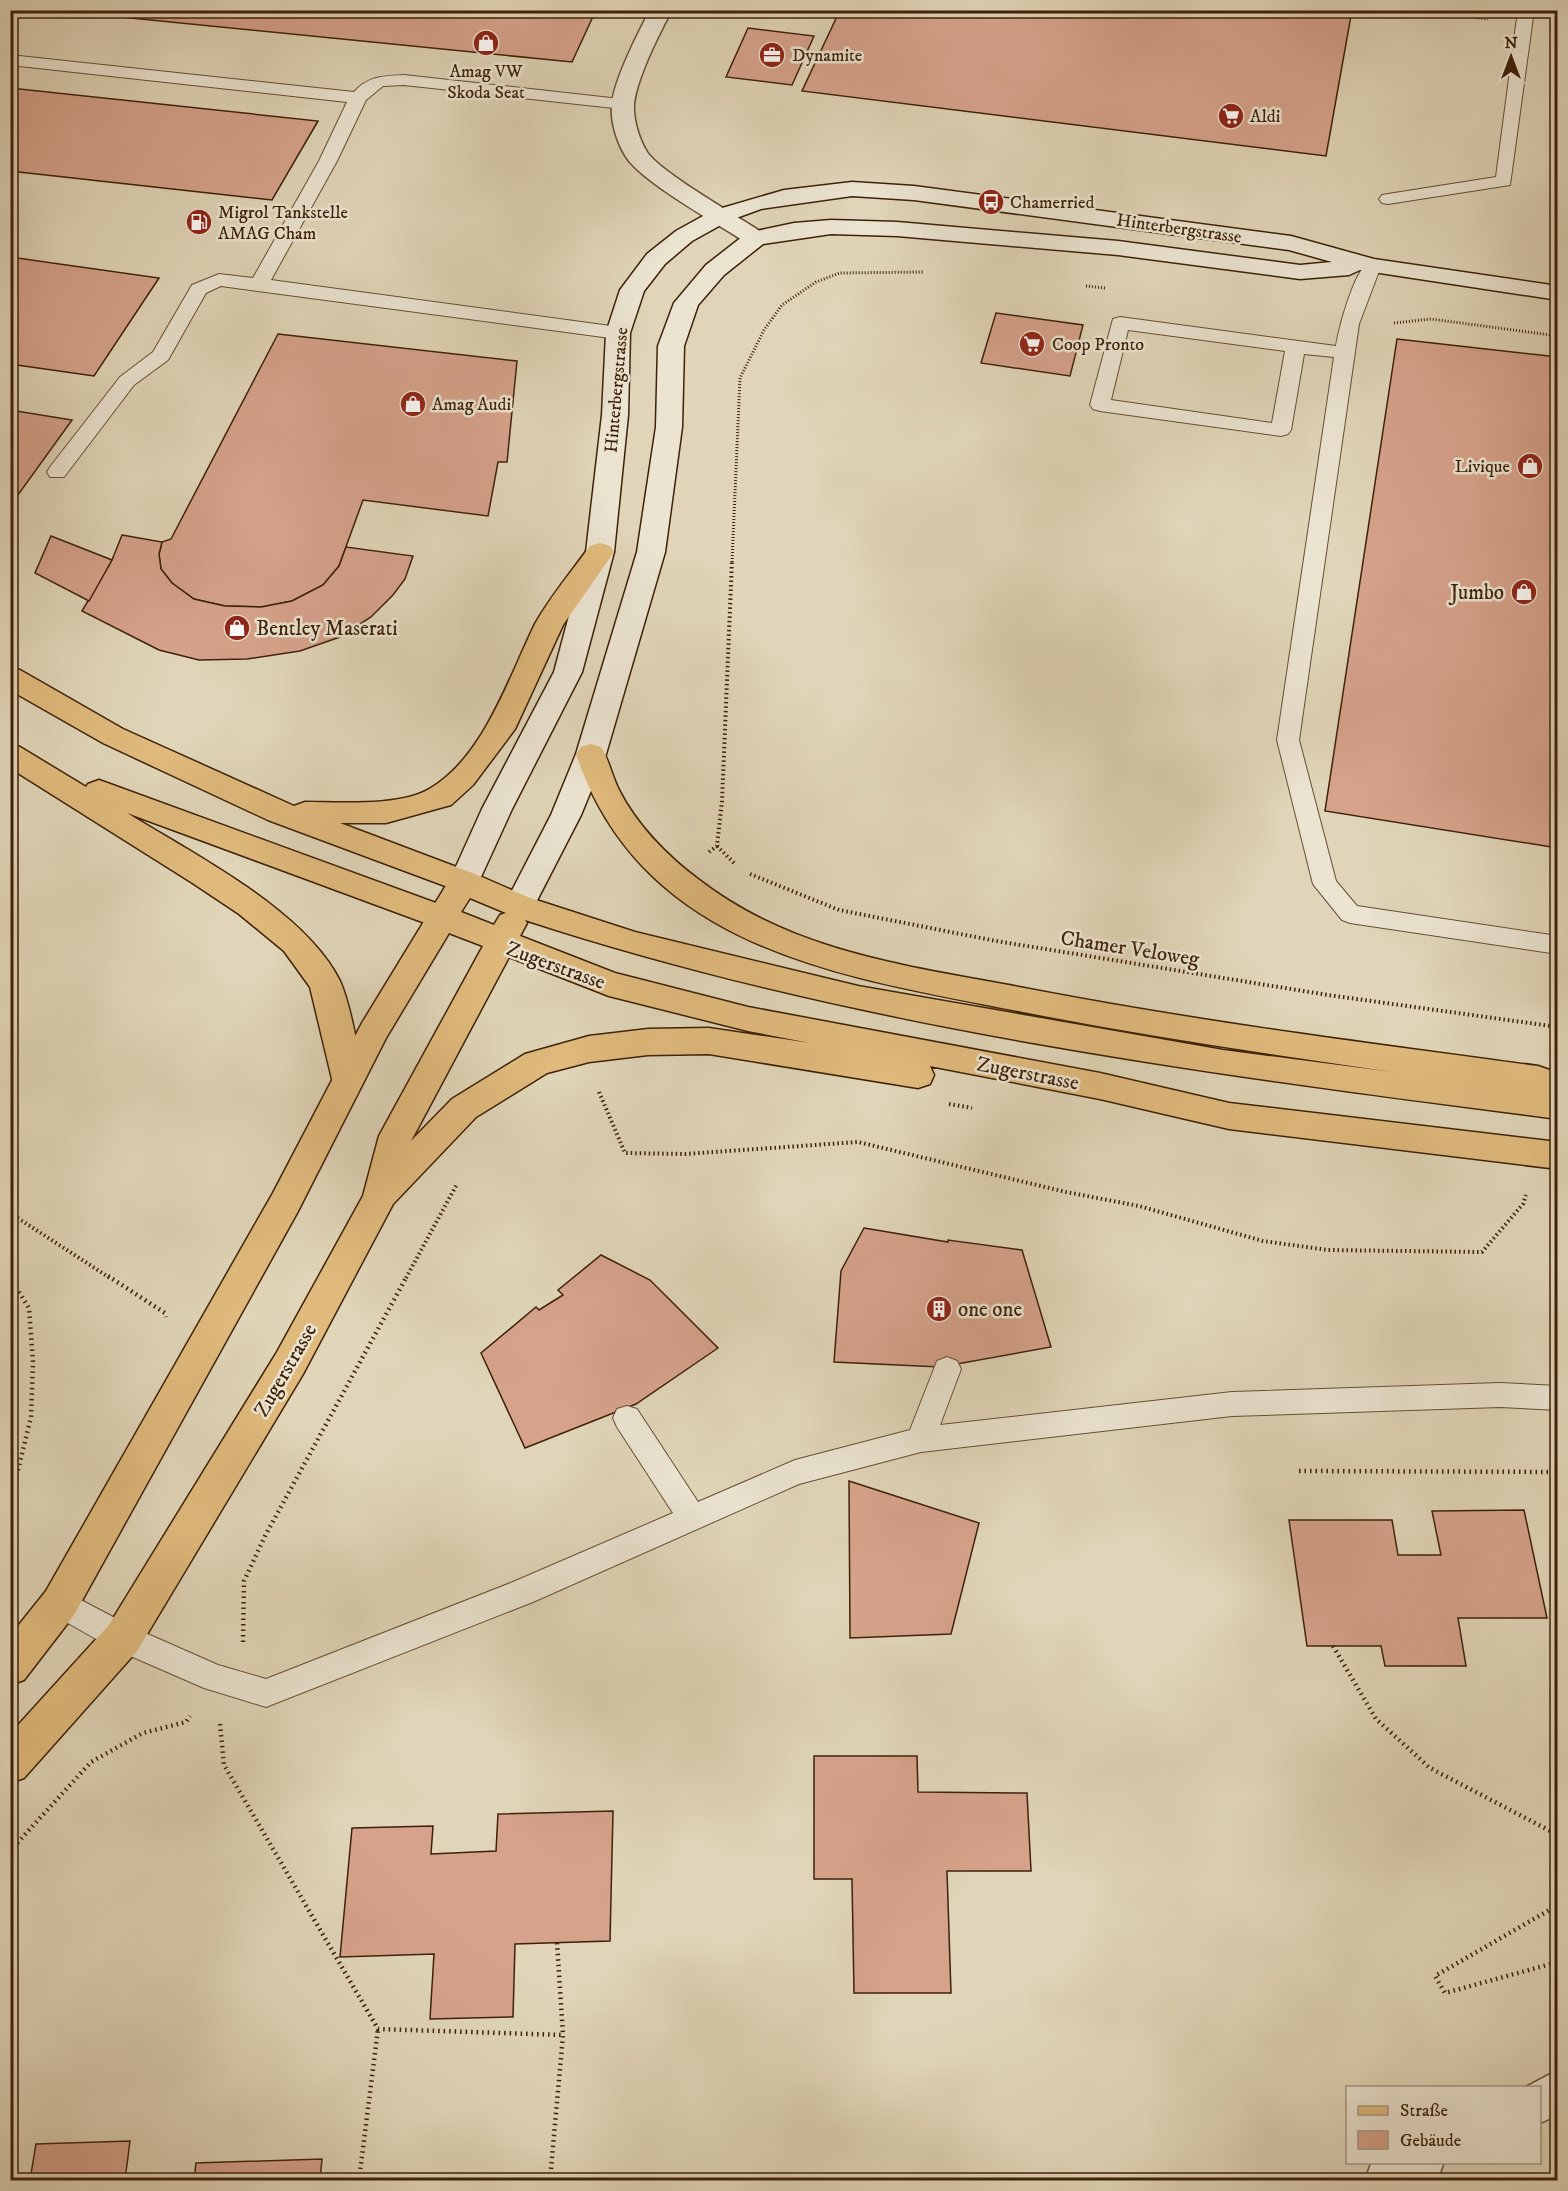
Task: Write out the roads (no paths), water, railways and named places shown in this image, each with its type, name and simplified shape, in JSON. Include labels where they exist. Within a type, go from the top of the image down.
[{"type":"main road","points":[[279,812],[386,812],[440,797],[463,778],[505,722],[550,623],[600,552]]},
{"type":"main road","name":"Zugerstrasse","points":[[10,676],[113,736],[279,812],[464,882],[519,906],[633,943],[858,998],[1223,1063],[1557,1106]]},
{"type":"main road","points":[[591,753],[606,795],[638,843],[675,879],[737,920],[787,945],[829,960],[1068,1010],[1303,1047],[1538,1079],[1557,1087]]},
{"type":"main road","points":[[23,761],[501,941],[519,906]]},
{"type":"main road","points":[[23,761],[250,906],[295,943],[325,984],[348,1079]]},
{"type":"main road","points":[[10,1667],[60,1603],[285,1203],[373,1032],[464,882]]},
{"type":"main road","name":"Zugerstrasse","points":[[10,1764],[123,1638],[290,1363],[380,1197],[396,1136],[501,941],[609,984],[748,1019],[1100,1086],[1229,1116],[1557,1156]]},
{"type":"main road","points":[[380,1197],[464,1108],[537,1063],[589,1049],[648,1042],[709,1041],[761,1048],[1061,1101],[1229,1116]]},
{"type":"street","points":[[661,10],[643,44],[623,104],[626,132],[638,157],[720,216],[755,238]]},
{"type":"street","name":"Hinterbergstrasse","points":[[464,882],[497,809],[568,672],[600,552],[615,415],[618,333],[632,290],[656,259],[684,236],[720,216],[774,199],[825,191],[852,189],[914,193],[1292,243],[1372,266],[1557,293]]},
{"type":"street","name":"Hinterbergstrasse","points":[[519,906],[566,815],[591,753],[651,552],[669,427],[671,346],[686,303],[715,270],[755,238],[794,230],[897,229],[1108,247],[1300,272],[1372,266]]},
{"type":"street","points":[[1541,2100],[1557,2092]]},
{"type":"street","points":[[1387,2181],[1420,2164]]},
{"type":"lane","points":[[1388,200],[1504,181],[1525,16]]},
{"type":"lane","points":[[10,60],[358,98]]},
{"type":"lane","points":[[259,284],[328,161],[358,98],[368,87],[380,81],[404,80],[623,104]]},
{"type":"lane","points":[[1372,266],[1349,324],[1288,740],[1325,884],[1350,914],[1557,945]]},
{"type":"lane","points":[[57,472],[127,381],[161,356],[199,289],[219,280],[618,333]]},
{"type":"lane","points":[[1295,347],[1281,430],[1100,405],[1120,323],[1346,353]]},
{"type":"lane","points":[[921,1440],[947,1369]]},
{"type":"lane","points":[[60,1603],[123,1638],[215,1678],[266,1693],[523,1592],[795,1473],[921,1440],[1232,1404],[1500,1395],[1557,1398]]},
{"type":"lane","points":[[627,1418],[693,1518]]},
{"type":"place","name":"Amag VW Skoda Seat","points":[[486,43]]},
{"type":"place","name":"Dynamite","points":[[772,55]]},
{"type":"place","name":"Aldi","points":[[1231,116]]},
{"type":"place","name":"Chamerried","points":[[991,202]]},
{"type":"place","name":"Migrol Tankstelle AMAG Cham","points":[[199,222]]},
{"type":"place","name":"Coop Pronto","points":[[1032,344]]},
{"type":"place","name":"Amag Audi","points":[[413,404]]},
{"type":"place","name":"Livique","points":[[1530,466]]},
{"type":"place","name":"Jumbo","points":[[1524,592]]},
{"type":"place","name":"Bentley Maserati","points":[[237,628]]},
{"type":"place","name":"one one","points":[[939,1309]]}]
